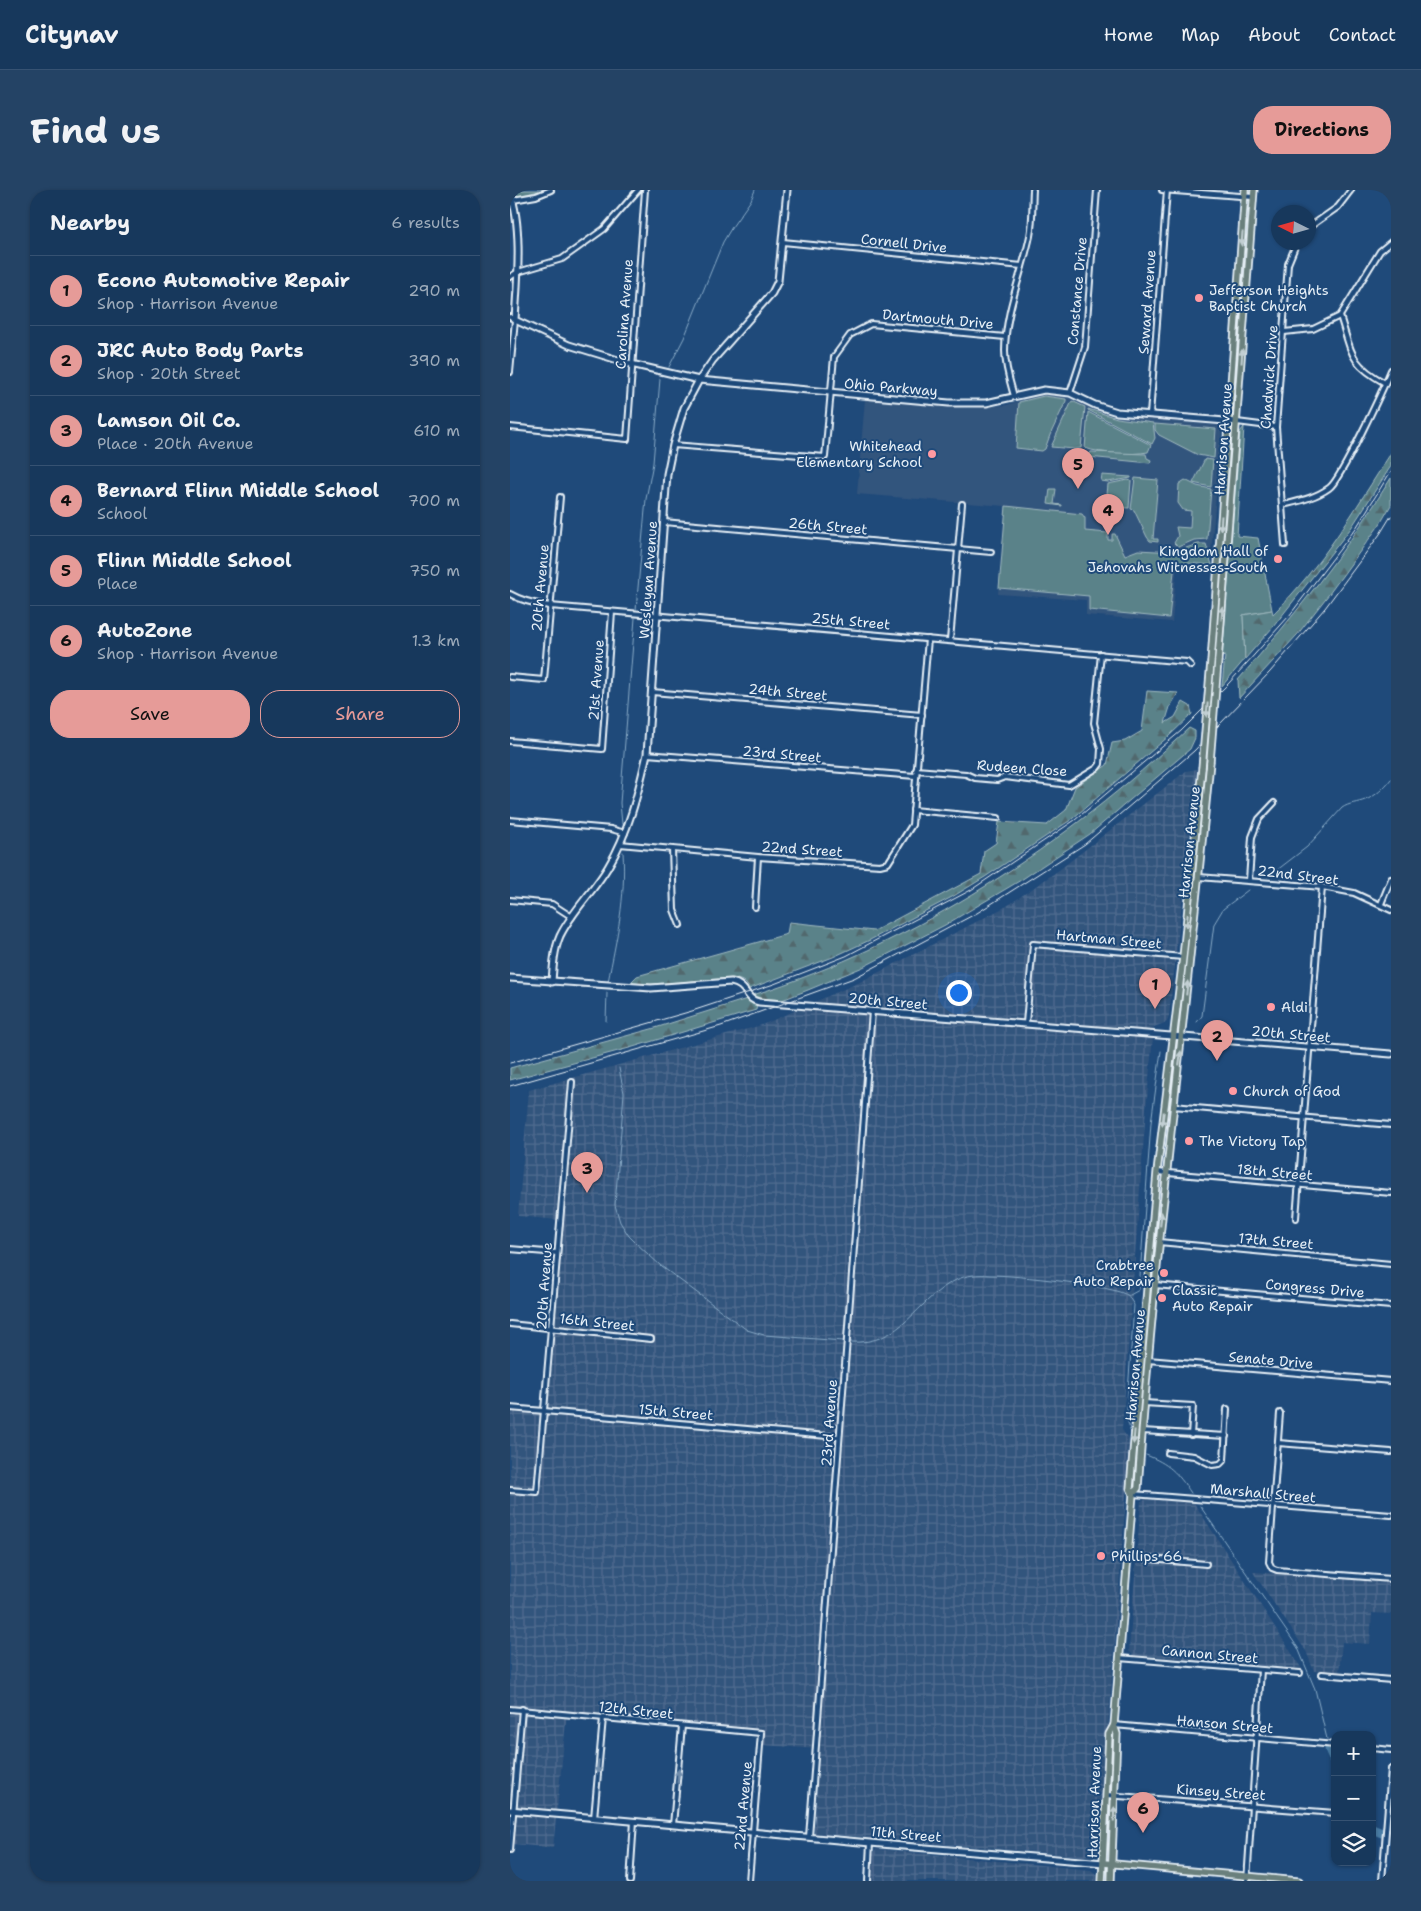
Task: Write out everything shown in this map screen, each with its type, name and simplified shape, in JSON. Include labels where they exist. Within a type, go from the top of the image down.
[{"type":"main road","name":"Harrison Avenue","points":[[1133,1494],[1138,1488],[1159,1242],[1210,762],[1254,190]]},
{"type":"main road","name":"Harrison Avenue","points":[[1111,1881],[1117,1734],[1114,1725],[1133,1494],[1130,1488],[1157,1172],[1183,957],[1202,768],[1245,193]]},
{"type":"main road","name":"Harrison Avenue","points":[[1102,1881],[1109,1734],[1114,1725]]},
{"type":"main road","name":"11th Street","points":[[1104,1863],[1247,1879],[1299,1881]]},
{"type":"street","points":[[513,200],[536,196],[550,190]]},
{"type":"street","points":[[510,277],[518,272],[562,258],[604,229],[638,190]]},
{"type":"street","name":"Carolina Avenue","points":[[510,427],[627,439],[645,190]]},
{"type":"street","name":"Wesleyan Avenue","points":[[552,982],[559,937],[572,916],[608,868],[625,833],[639,790],[647,754],[667,474],[673,445],[684,408],[699,380],[713,360],[772,293],[778,281],[787,190]]},
{"type":"street","points":[[1014,396],[1007,373],[1005,337],[1009,314],[1031,233],[1033,190]]},
{"type":"street","name":"Constance Drive","points":[[1070,393],[1085,347],[1097,190]]},
{"type":"street","points":[[1162,190],[1245,193],[1254,197]]},
{"type":"street","name":"Seward Avenue","points":[[1150,415],[1167,190]]},
{"type":"street","points":[[1316,223],[1338,208],[1351,190]]},
{"type":"street","points":[[510,193],[513,200],[518,272],[512,319],[510,372]]},
{"type":"street","name":"Cornell Drive","points":[[783,242],[1022,266]]},
{"type":"street","points":[[1284,332],[1313,330],[1340,316],[1380,251],[1391,242]]},
{"type":"street","name":"Chadwick Drive","points":[[1285,545],[1276,427],[1288,264],[1294,250]]},
{"type":"street","points":[[1340,316],[1354,360],[1367,372],[1385,383]]},
{"type":"street","name":"Ohio Parkway","points":[[512,319],[569,346],[631,364],[699,380],[949,403],[986,403],[1044,390],[1070,393],[1095,405],[1117,412],[1276,427]]},
{"type":"street","name":"Dartmouth Drive","points":[[673,445],[825,457],[834,357],[850,335],[871,324],[1005,337]]},
{"type":"street","points":[[1282,505],[1311,498],[1331,487],[1345,463],[1391,370]]},
{"type":"street","name":"20th Avenue","points":[[510,677],[544,680],[560,497]]},
{"type":"street","points":[[950,640],[962,504]]},
{"type":"street","name":"26th Street","points":[[664,522],[991,552]]},
{"type":"street","name":"25th Street","points":[[510,594],[518,599],[550,606],[1187,662],[1191,666]]},
{"type":"street","name":"21st Avenue","points":[[510,741],[602,749],[612,612]]},
{"type":"street","name":"22nd Street","points":[[620,844],[758,857],[880,865],[888,863],[912,825],[928,639]]},
{"type":"street","name":"Rudeen Close","points":[[916,770],[966,774],[975,778],[997,780],[1005,777],[1069,784],[1097,768],[1100,764],[1101,749],[1094,723],[1101,654]]},
{"type":"street","name":"24th Street","points":[[652,692],[922,715]]},
{"type":"street","name":"23rd Street","points":[[647,754],[915,776]]},
{"type":"street","points":[[1249,880],[1252,837],[1260,819],[1274,803]]},
{"type":"street","points":[[913,810],[998,818]]},
{"type":"street","points":[[510,820],[611,828],[625,833]]},
{"type":"street","points":[[672,849],[674,910],[680,925]]},
{"type":"street","points":[[755,907],[758,857]]},
{"type":"street","name":"22nd Street","points":[[1199,877],[1322,887],[1354,893],[1391,910]]},
{"type":"street","points":[[1381,904],[1391,879]]},
{"type":"street","points":[[1296,1218],[1322,887]]},
{"type":"street","points":[[510,900],[552,904],[572,916]]},
{"type":"street","name":"Hartman Street","points":[[1026,1023],[1033,944],[1183,957]]},
{"type":"street","name":"20th Street","points":[[510,978],[651,988],[731,982],[742,986],[751,999],[755,1001],[1391,1054]]},
{"type":"street","name":"23rd Avenue","points":[[809,1837],[872,1011]]},
{"type":"street","name":"20th Avenue","points":[[510,1490],[537,1492],[572,1082]]},
{"type":"street","points":[[1173,1106],[1391,1125]]},
{"type":"street","name":"18th Street","points":[[1157,1172],[1391,1193]]},
{"type":"street","name":"17th Street","points":[[1159,1242],[1391,1264]]},
{"type":"street","points":[[510,1249],[557,1254]]},
{"type":"street","name":"Congress Drive","points":[[1148,1284],[1391,1306]]},
{"type":"street","name":"16th Street","points":[[510,1324],[651,1339]]},
{"type":"street","name":"Senate Drive","points":[[1148,1360],[1391,1382]]},
{"type":"street","points":[[1144,1403],[1193,1406],[1191,1435]]},
{"type":"street","name":"15th Street","points":[[510,1408],[839,1438]]},
{"type":"street","points":[[1168,1453],[1194,1456],[1212,1464],[1220,1464],[1224,1460],[1227,1409]]},
{"type":"street","points":[[1280,1413],[1269,1562],[1272,1568],[1277,1570],[1391,1579]]},
{"type":"street","points":[[1142,1431],[1226,1436]]},
{"type":"street","points":[[1278,1443],[1391,1452]]},
{"type":"street","name":"Marshall Street","points":[[1133,1494],[1391,1515]]},
{"type":"street","points":[[1128,1557],[1206,1564]]},
{"type":"street","name":"Cannon Street","points":[[1119,1658],[1300,1673]]},
{"type":"street","points":[[1247,1879],[1261,1670]]},
{"type":"street","points":[[1322,1674],[1391,1680]]},
{"type":"street","name":"12th Street","points":[[510,1709],[761,1733]]},
{"type":"street","points":[[510,1850],[511,1810],[522,1710]]},
{"type":"street","points":[[594,1818],[603,1718]]},
{"type":"street","name":"Hanson Street","points":[[1114,1725],[1331,1745]]},
{"type":"street","points":[[673,1825],[682,1726]]},
{"type":"street","name":"22nd Avenue","points":[[749,1881],[761,1733]]},
{"type":"street","points":[[1376,1748],[1391,1750]]},
{"type":"street","points":[[1382,1881],[1389,1819],[1391,1769]]},
{"type":"street","name":"Kinsey Street","points":[[1106,1795],[1331,1813]]},
{"type":"street","name":"11th Street","points":[[511,1810],[1104,1863]]},
{"type":"street","points":[[630,1881],[634,1821]]},
{"type":"street","points":[[868,1881],[870,1843]]},
{"type":"shaded area","points":[[1044,394],[1058,395],[1075,400],[1112,415],[1222,426],[1210,565],[1177,563],[1172,622],[1086,615],[1086,600],[998,594],[1005,506],[857,494],[865,399],[969,408],[1007,405]]},
{"type":"shaded area","points":[[1197,769],[1169,1016],[1167,1022],[1154,1027],[1146,1108],[1122,1430],[1130,1442],[1102,1810],[1101,1845],[1098,1852],[1083,1856],[814,1833],[819,1749],[762,1745],[760,1731],[757,1730],[567,1712],[553,1848],[513,1844],[513,1841],[510,1841],[510,1405],[536,1407],[541,1405],[542,1402],[558,1220],[518,1216],[529,1090],[762,1025],[858,983],[1007,906],[1059,870],[1186,771]]},
{"type":"shaded area","points":[[1147,1499],[1194,1503],[1302,1669],[1133,1655],[1129,1651],[1141,1501]]},
{"type":"shaded area","points":[[1253,1572],[1391,1582],[1391,1614],[1372,1613],[1370,1644],[1342,1642],[1339,1673],[1314,1671],[1306,1651]]},
{"type":"shaded area","points":[[876,1849],[1091,1870],[1098,1876],[1099,1881],[871,1881],[873,1853]]},
{"type":"green space","points":[[512,190],[543,190],[518,196]]},
{"type":"green space","points":[[1044,396],[1066,399],[1045,449],[1042,451],[1016,448],[1019,402]]},
{"type":"green space","points":[[1072,401],[1085,407],[1081,448],[1051,447]]},
{"type":"green space","points":[[1088,409],[1117,418],[1153,423],[1155,438],[1152,444]]},
{"type":"green space","points":[[1088,412],[1151,445],[1148,452],[1099,452],[1085,448]]},
{"type":"green space","points":[[1155,424],[1216,429],[1214,458],[1198,455],[1159,435],[1155,430]]},
{"type":"green space","points":[[1244,427],[1237,536],[1258,538],[1272,610],[1243,615],[1245,659],[1222,686],[1225,656],[1222,657],[1240,432]]},
{"type":"green space","points":[[1091,452],[1146,454],[1147,458],[1151,460],[1150,463],[1088,457]]},
{"type":"green space","points":[[1391,453],[1391,466],[1351,528],[1273,627],[1245,659],[1243,615],[1272,610],[1273,614],[1290,596],[1322,557]]},
{"type":"green space","points":[[1205,459],[1213,460],[1211,487],[1193,483]]},
{"type":"green space","points":[[1102,475],[1131,478],[1108,482],[1101,481]]},
{"type":"green space","points":[[1135,478],[1158,480],[1153,539],[1158,539],[1158,542],[1150,541],[1134,510],[1131,509]]},
{"type":"green space","points":[[1391,478],[1391,505],[1380,524],[1297,635],[1239,698],[1238,680],[1279,632],[1338,557]]},
{"type":"green space","points":[[1185,480],[1197,486],[1211,489],[1207,539],[1194,540],[1178,547],[1174,543],[1178,536],[1176,527],[1190,528],[1191,511],[1183,510],[1178,503],[1179,484]]},
{"type":"green space","points":[[1131,481],[1129,508],[1109,507],[1110,495],[1107,495],[1108,484]]},
{"type":"green space","points":[[1050,489],[1056,489],[1054,504],[1062,506],[1048,504]]},
{"type":"green space","points":[[1006,506],[1082,514],[1085,518],[1085,531],[1108,533],[1108,540],[1112,540],[1112,534],[1115,534],[1125,555],[1138,550],[1174,552],[1198,544],[1206,544],[1212,565],[1175,562],[1169,618],[1089,610],[1089,596],[999,588]]},
{"type":"green space","points":[[1147,691],[1178,693],[1170,707],[1165,723],[1175,717],[1183,702],[1190,706],[1192,714],[1072,819],[952,897],[833,957],[749,989],[743,981],[733,978],[629,984],[637,976],[787,934],[789,922],[874,931],[981,874],[984,851],[996,843],[999,822],[1047,825],[1066,810],[1075,787],[1107,765],[1112,743],[1125,741],[1142,731]]},
{"type":"green space","points":[[1189,728],[1195,731],[1195,738],[1190,749],[1090,834],[1021,880],[945,925],[863,967],[782,1000],[760,998],[753,995],[814,973],[873,948],[930,919],[986,886],[1092,812]]},
{"type":"green space","points":[[747,999],[757,1005],[756,1010],[633,1047],[510,1080],[510,1068],[655,1028]]},
{"type":"waterway","points":[[669,367],[684,338],[723,242],[751,200],[755,190]]},
{"type":"waterway","points":[[636,610],[646,499],[653,463],[660,379]]},
{"type":"waterway","points":[[622,824],[620,803],[635,618]]},
{"type":"waterway","points":[[1268,877],[1307,847],[1342,808],[1372,797],[1391,779]]},
{"type":"waterway","points":[[608,982],[622,902],[623,852]]},
{"type":"waterway","points":[[1197,1022],[1202,1016],[1214,924],[1223,909],[1248,890]]},
{"type":"waterway","points":[[606,1021],[607,993]]},
{"type":"waterway","points":[[1130,1295],[1139,1290],[1151,1123],[1161,1051]]},
{"type":"waterway","points":[[619,1068],[624,1093],[615,1205],[620,1222],[629,1236],[661,1266],[747,1330],[764,1335],[843,1341]]},
{"type":"waterway","points":[[850,1342],[868,1341],[883,1337],[908,1320],[942,1288],[960,1278],[972,1275],[1002,1275],[1062,1281],[1104,1288],[1129,1296]]},
{"type":"waterway","points":[[1129,1297],[1134,1305],[1127,1407],[1132,1438]]},
{"type":"waterway","points":[[1146,1455],[1172,1470],[1191,1493]]},
{"type":"waterway","points":[[1200,1506],[1298,1648],[1315,1689],[1327,1739]]},
{"type":"waterway","points":[[1329,1749],[1331,1754]]},
{"type":"waterway","points":[[1376,1831],[1382,1833]]},
{"type":"railway","points":[[510,1063],[692,1011],[774,984],[846,956],[971,890],[1075,820],[1181,731],[1229,683],[1289,616],[1356,528],[1391,471]]},
{"type":"railway","points":[[510,1086],[721,1026],[854,978],[977,913],[1085,844],[1194,751],[1270,672],[1325,608],[1380,534],[1391,516]]},
{"type":"place","name":"Jefferson Heights Baptist Church","points":[[1199,298]]},
{"type":"place","name":"Whitehead Elementary School","points":[[932,454]]},
{"type":"place","name":"Flinn Middle School","points":[[1078,489]]},
{"type":"place","name":"Bernard Flinn Middle School","points":[[1108,535]]},
{"type":"place","name":"Kingdom Hall of Jehovahs Witnesses-South","points":[[1278,559]]},
{"type":"place","name":"Aldi","points":[[1271,1007]]},
{"type":"place","name":"Econo Automotive Repair","points":[[1155,1009]]},
{"type":"place","name":"JRC Auto Body Parts","points":[[1217,1061]]},
{"type":"place","name":"Church of God","points":[[1233,1091]]},
{"type":"place","name":"The Victory Tap","points":[[1189,1141]]},
{"type":"place","name":"Lamson Oil Co.","points":[[587,1193]]},
{"type":"place","name":"Crabtree Auto Repair","points":[[1164,1273]]},
{"type":"place","name":"Classic Auto Repair","points":[[1162,1298]]},
{"type":"place","name":"Phillips 66","points":[[1101,1556]]},
{"type":"place","name":"AutoZone","points":[[1143,1833]]}]
